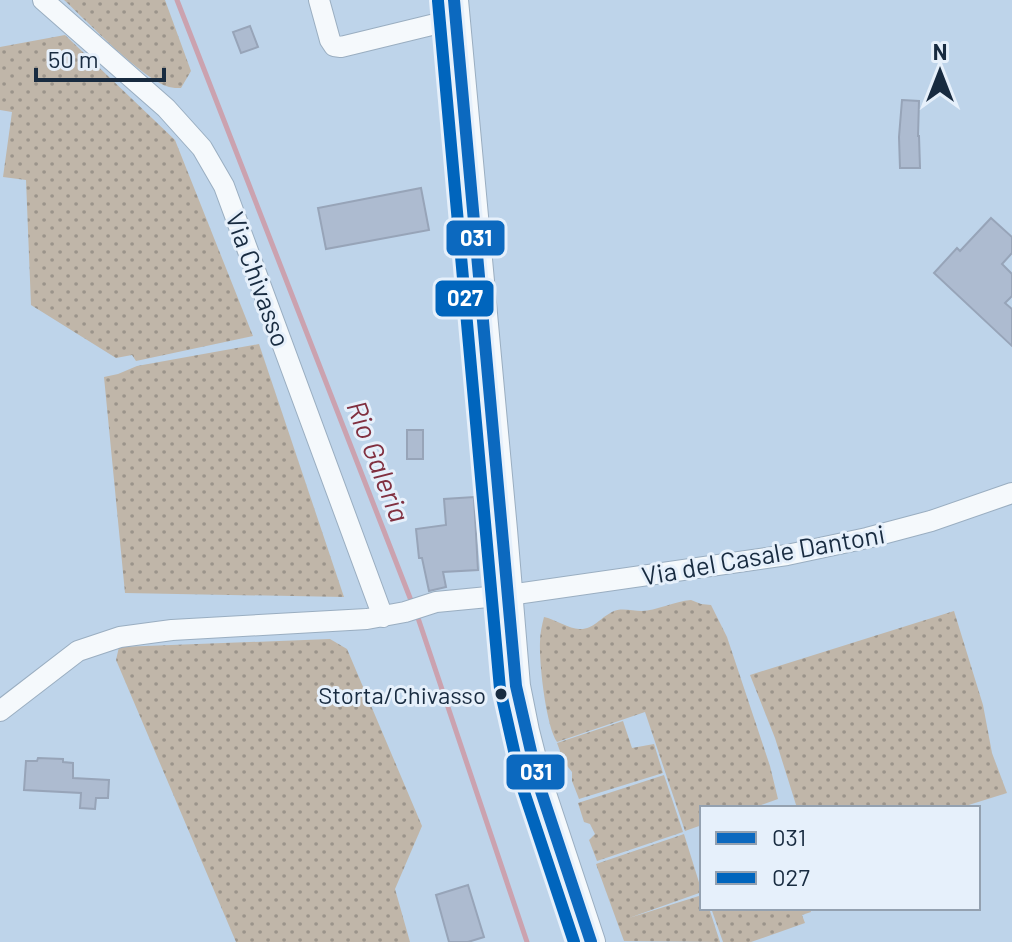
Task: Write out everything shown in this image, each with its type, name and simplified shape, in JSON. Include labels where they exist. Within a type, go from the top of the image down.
[{"type":"main road","points":[[455,10],[516,686],[538,782],[591,942]]},
{"type":"street","name":"Via Chivasso","points":[[43,0],[166,108],[202,148],[224,186],[383,617]]},
{"type":"street","points":[[319,0],[330,40],[334,46],[341,47],[455,10]]},
{"type":"street","name":"Via del Casale Dantoni","points":[[509,595],[825,548],[944,517],[1012,493]]},
{"type":"street","points":[[0,711],[78,651],[120,637],[172,630],[383,617],[436,602],[509,595]]},
{"type":"shaded area","points":[[64,0],[165,0],[191,71],[181,88],[169,87],[144,73]]},
{"type":"shaded area","points":[[65,35],[175,140],[253,336],[136,361],[132,355],[116,358],[31,305],[26,180],[3,177],[12,112],[0,110],[0,47]]},
{"type":"shaded area","points":[[259,344],[344,597],[125,593],[104,377],[137,366]]},
{"type":"shaded area","points":[[691,600],[711,605],[727,637],[778,799],[759,806],[700,806],[700,826],[685,831],[645,712],[557,742],[547,709],[540,642],[544,617],[584,629],[615,611],[647,611]]},
{"type":"shaded area","points":[[954,611],[983,705],[992,753],[1007,793],[965,806],[796,806],[775,738],[750,675]]},
{"type":"shaded area","points":[[330,639],[347,649],[422,826],[395,889],[410,942],[236,942],[116,660],[119,647]]},
{"type":"shaded area","points":[[623,721],[632,748],[654,744],[663,773],[579,799],[572,772],[564,762],[557,743]]},
{"type":"shaded area","points":[[664,775],[683,832],[597,861],[589,840],[595,834],[590,824],[584,822],[578,803]]},
{"type":"shaded area","points":[[684,834],[700,893],[629,918],[700,896],[700,910],[710,910],[720,942],[624,941],[596,864]]},
{"type":"shaded area","points":[[712,910],[810,910],[802,915],[805,923],[751,942],[723,942]]},
{"type":"building","points":[[250,26],[258,47],[241,53],[233,32]]},
{"type":"building","points":[[902,100],[919,101],[920,168],[900,168]]},
{"type":"building","points":[[421,188],[429,230],[326,249],[318,208]]},
{"type":"building","points":[[991,218],[1012,237],[1012,253],[1002,264],[1012,274],[1012,296],[1005,303],[1012,309],[1012,346],[934,273]]},
{"type":"building","points":[[407,430],[423,430],[423,459],[407,459]]},
{"type":"building","points":[[474,497],[478,570],[443,572],[446,587],[429,591],[422,558],[419,558],[416,529],[446,525],[444,499]]},
{"type":"building","points":[[38,758],[63,759],[63,762],[73,763],[73,778],[109,780],[108,798],[96,798],[95,809],[80,808],[81,793],[24,790],[26,761],[37,761]]},
{"type":"building","points":[[468,885],[484,937],[468,942],[449,942],[436,895]]},
{"type":"waterway","name":"Rio Galeria","points":[[177,0],[412,603]]},
{"type":"waterway","name":"Rio Galeria","points":[[416,612],[527,942]]},
{"type":"transit line","name":"031","points":[[454,0],[516,686],[538,782],[591,942]]},
{"type":"transit line","name":"027","points":[[438,1],[500,689],[522,786],[574,942]]},
{"type":"place","name":"Storta/Chivasso","points":[[501,694]]}]
